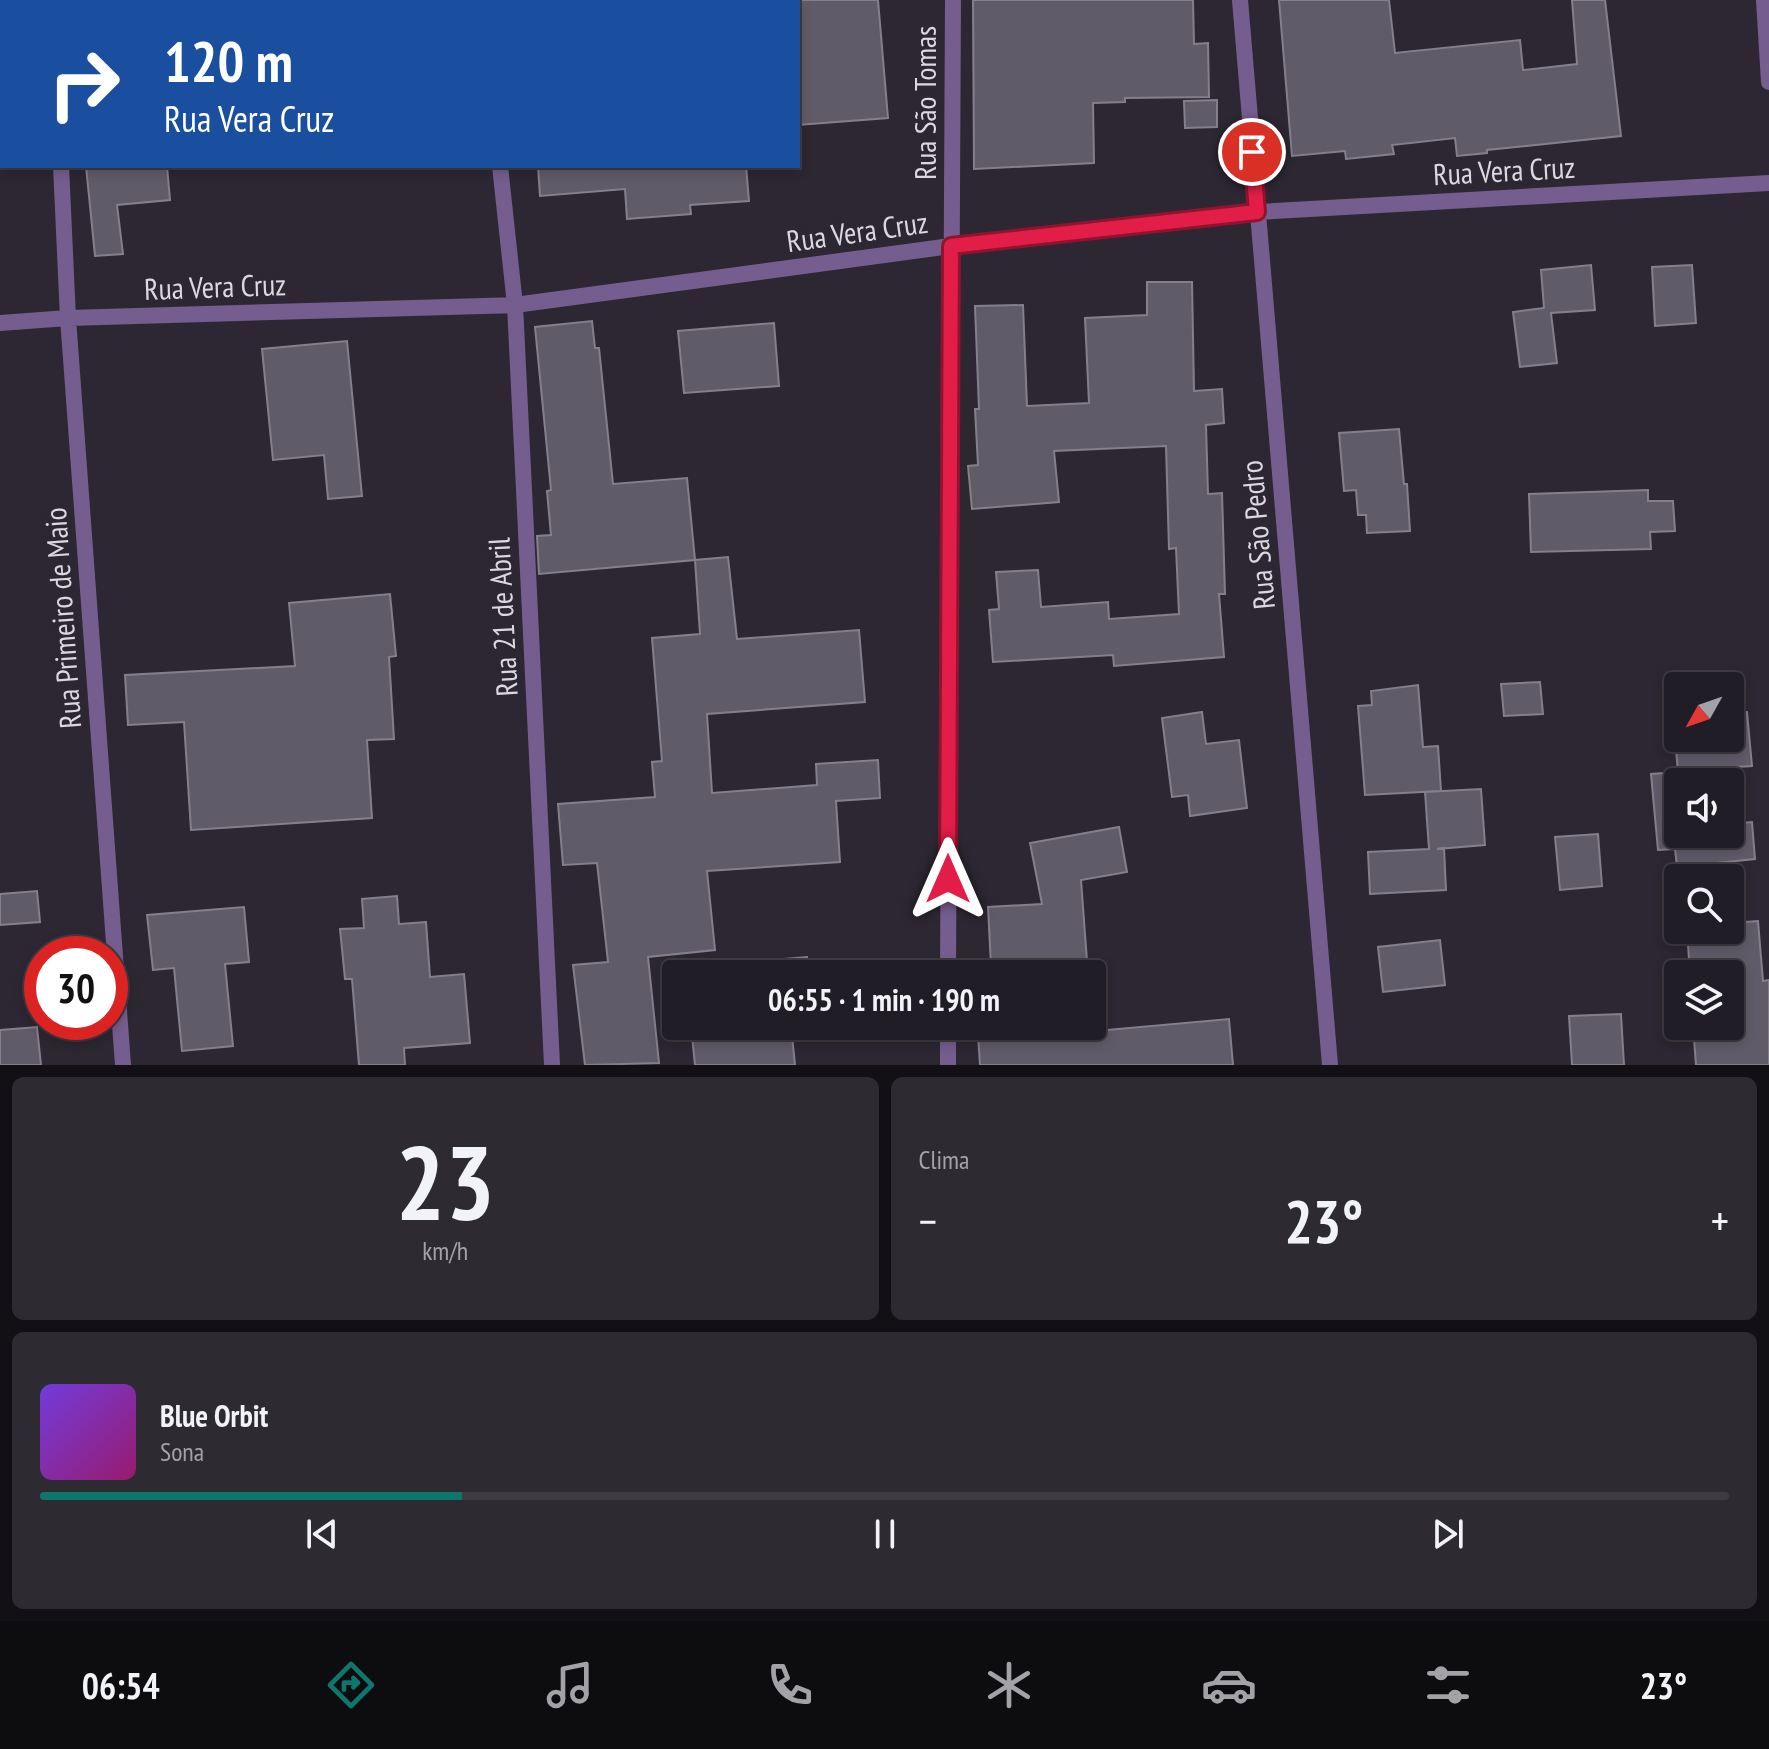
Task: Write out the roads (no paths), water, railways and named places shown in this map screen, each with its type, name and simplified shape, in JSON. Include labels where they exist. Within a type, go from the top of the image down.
[{"type":"street","name":"Rua São Tomas","points":[[948,960],[953,0]]},
{"type":"street","name":"Rua São Pedro","points":[[1240,0],[1330,1065]]},
{"type":"street","points":[[1764,0],[1769,82]]},
{"type":"street","name":"Rua Primeiro de Maio","points":[[61,168],[68,318],[123,1065]]},
{"type":"street","name":"Rua 21 de Abril","points":[[500,168],[515,305],[552,1065]]},
{"type":"street","name":"Rua Vera Cruz","points":[[0,323],[68,318],[515,305],[951,246],[1257,212],[1769,183]]},
{"type":"street","points":[[948,1040],[948,1065]]}]
